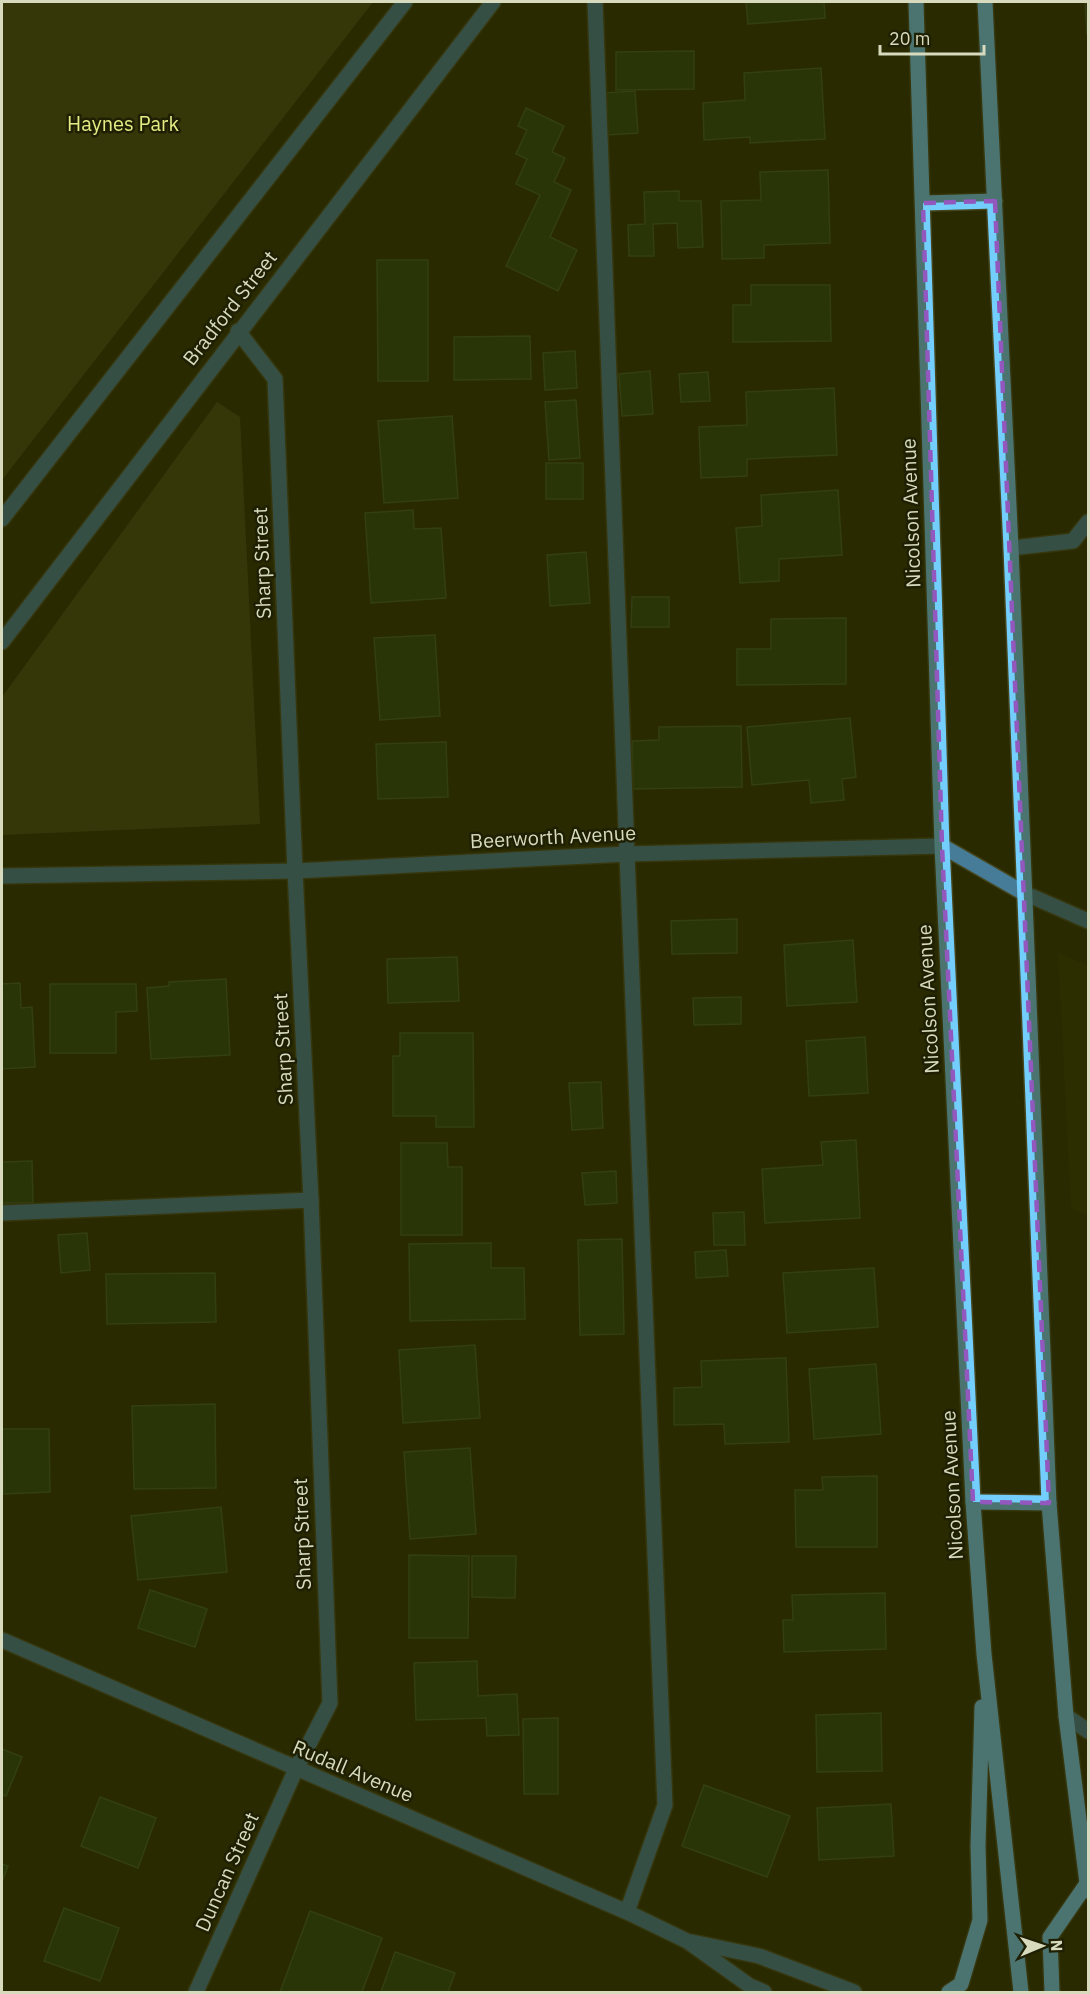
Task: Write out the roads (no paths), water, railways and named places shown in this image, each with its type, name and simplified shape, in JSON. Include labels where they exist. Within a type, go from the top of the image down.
[{"type":"main road","name":"Nicolson Avenue","points":[[916,2],[942,846],[973,1502],[984,1654],[1021,1992]]},
{"type":"main road","points":[[985,2],[1011,548],[1049,1503],[1066,1716],[1089,1891]]},
{"type":"main road","points":[[923,204],[995,201]]},
{"type":"main road","points":[[973,1502],[1049,1503]]},
{"type":"main road","points":[[949,1992],[961,1984],[980,1920],[978,1846],[984,1654]]},
{"type":"main road","points":[[1052,1992],[1050,1937],[1088,1882]]},
{"type":"street","points":[[2,519],[405,2]]},
{"type":"street","name":"Bradford Street","points":[[4,633],[493,2]]},
{"type":"street","points":[[595,2],[665,1804],[627,1912]]},
{"type":"street","name":"Sharp Street","points":[[238,332],[275,379],[311,1200],[330,1703],[296,1769]]},
{"type":"street","points":[[1011,548],[1073,541],[1089,522]]},
{"type":"street","points":[[942,846],[1024,893],[1089,921]]},
{"type":"street","name":"Beerworth Avenue","points":[[2,876],[295,871],[627,854],[942,846]]},
{"type":"street","points":[[2,1213],[311,1200]]},
{"type":"street","name":"Rudall Avenue","points":[[2,1640],[627,1912],[687,1941],[754,1990]]},
{"type":"street","points":[[1066,1716],[1089,1731]]},
{"type":"street","name":"Duncan Street","points":[[196,1992],[296,1769]]},
{"type":"street","name":"Rudall Avenue","points":[[687,1941],[759,1956],[854,1992]]},
{"type":"park label","name":"Haynes Park","points":[[123,124]]}]
